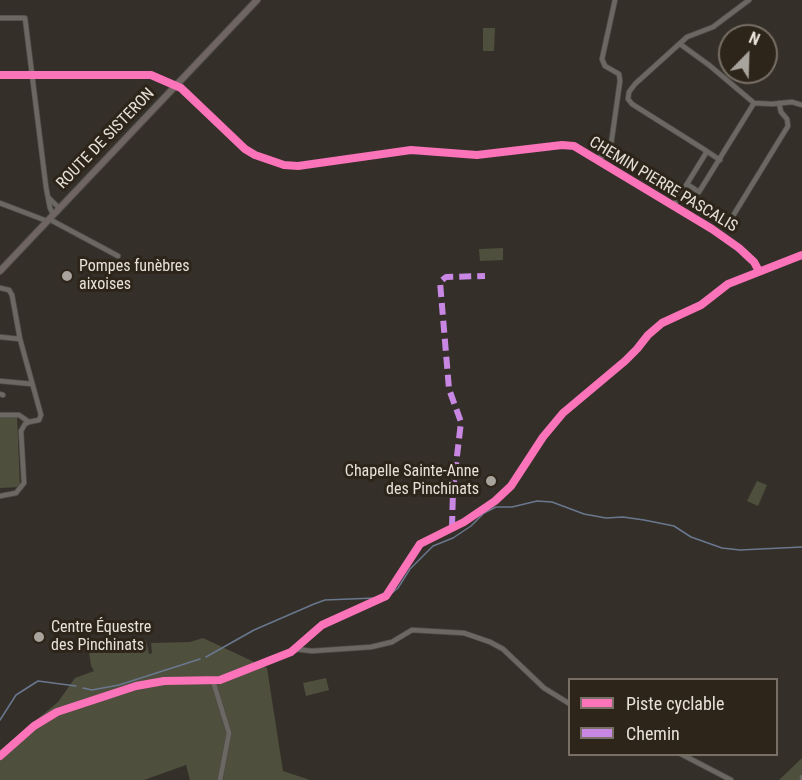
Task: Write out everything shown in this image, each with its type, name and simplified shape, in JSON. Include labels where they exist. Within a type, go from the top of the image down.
[{"type":"main road","name":"ROUTE DE SISTERON","points":[[0,271],[257,0]]},
{"type":"street","points":[[597,159],[610,152],[620,81],[619,74],[605,66],[602,59],[615,0]]},
{"type":"street","points":[[720,160],[632,104],[628,99],[629,92],[687,37],[713,27],[749,0]]},
{"type":"street","points":[[0,18],[25,18],[50,218]]},
{"type":"street","points":[[680,44],[723,76],[754,104],[792,102],[802,105]]},
{"type":"street","points":[[0,75],[151,75],[177,85]]},
{"type":"street","name":"CHEMIN PIERRE PASCALIS","points":[[177,85],[255,155],[284,165],[298,166],[411,150],[491,154],[562,145],[574,147],[674,205],[740,248],[754,262],[759,271]]},
{"type":"street","points":[[680,195],[728,224],[788,126],[788,119],[781,112],[779,103]]},
{"type":"street","points":[[687,184],[699,192],[754,104]]},
{"type":"street","points":[[674,205],[706,153],[705,150]]},
{"type":"street","points":[[48,197],[59,208]]},
{"type":"street","points":[[0,203],[50,218],[118,256]]},
{"type":"street","points":[[0,756],[34,726],[57,712],[136,687],[164,681],[213,681],[295,650],[322,625],[384,597],[420,544],[464,522],[495,501],[511,486],[543,437],[563,413],[625,361],[662,323],[701,305],[728,284],[802,255]]},
{"type":"street","points":[[0,288],[9,290],[12,295],[20,339],[41,415],[39,420],[25,424],[21,431],[24,483],[16,493],[0,496]]},
{"type":"street","points":[[0,337],[20,339]]},
{"type":"street","points":[[0,381],[32,384]]},
{"type":"street","points":[[0,415],[19,415],[29,422]]},
{"type":"street","points":[[295,650],[371,647],[392,642],[412,630],[465,633],[490,642],[503,650],[544,688],[568,703]]},
{"type":"street","points":[[213,681],[229,733],[220,780]]},
{"type":"street","points":[[685,756],[731,780]]},
{"type":"green space","points":[[483,28],[495,28],[494,51],[483,51]]},
{"type":"green space","points":[[503,248],[503,260],[480,261],[479,249]]},
{"type":"green space","points":[[0,416],[17,416],[20,487],[0,488]]},
{"type":"green space","points":[[757,481],[767,485],[758,506],[747,501]]},
{"type":"green space","points":[[203,638],[267,668],[283,771],[310,780],[190,780],[186,765],[144,780],[0,780],[0,750],[58,702],[75,678],[94,671],[88,645],[146,640],[149,654],[152,653],[151,643],[190,642]]},
{"type":"green space","points":[[326,678],[329,690],[306,696],[303,683]]},
{"type":"green space","points":[[802,758],[802,780],[779,780]]},
{"type":"waterway","points":[[386,598],[398,588],[410,569],[433,546],[453,538],[471,526],[484,513],[496,507],[512,507],[537,501],[552,502],[584,514],[606,518],[623,517],[674,526],[691,537],[722,548],[740,550],[802,547]]},
{"type":"waterway","points":[[206,657],[254,630],[325,600],[375,598]]},
{"type":"waterway","points":[[83,688],[92,690],[119,685],[200,659]]},
{"type":"waterway","points":[[0,720],[16,695],[38,681],[76,686]]},
{"type":"marked path","points":[[452,528],[453,490],[461,422],[449,389],[440,282],[446,277],[485,276]]},
{"type":"cycle path","points":[[0,75],[151,75],[181,88],[245,149],[284,165],[298,166],[411,150],[477,155],[562,145],[574,146],[712,229],[739,248],[754,262],[759,271]]},
{"type":"cycle path","points":[[0,756],[34,726],[57,712],[136,686],[164,681],[220,680],[291,652],[322,625],[386,596],[420,544],[464,522],[495,501],[511,486],[543,437],[563,413],[625,361],[662,323],[701,305],[728,284],[802,255]]},
{"type":"place","name":"Pompes funèbres aixoises","points":[[67,276]]},
{"type":"place","name":"Chapelle Sainte-Anne des Pinchinats","points":[[491,481]]},
{"type":"place","name":"Centre Équestre des Pinchinats","points":[[39,637]]}]
